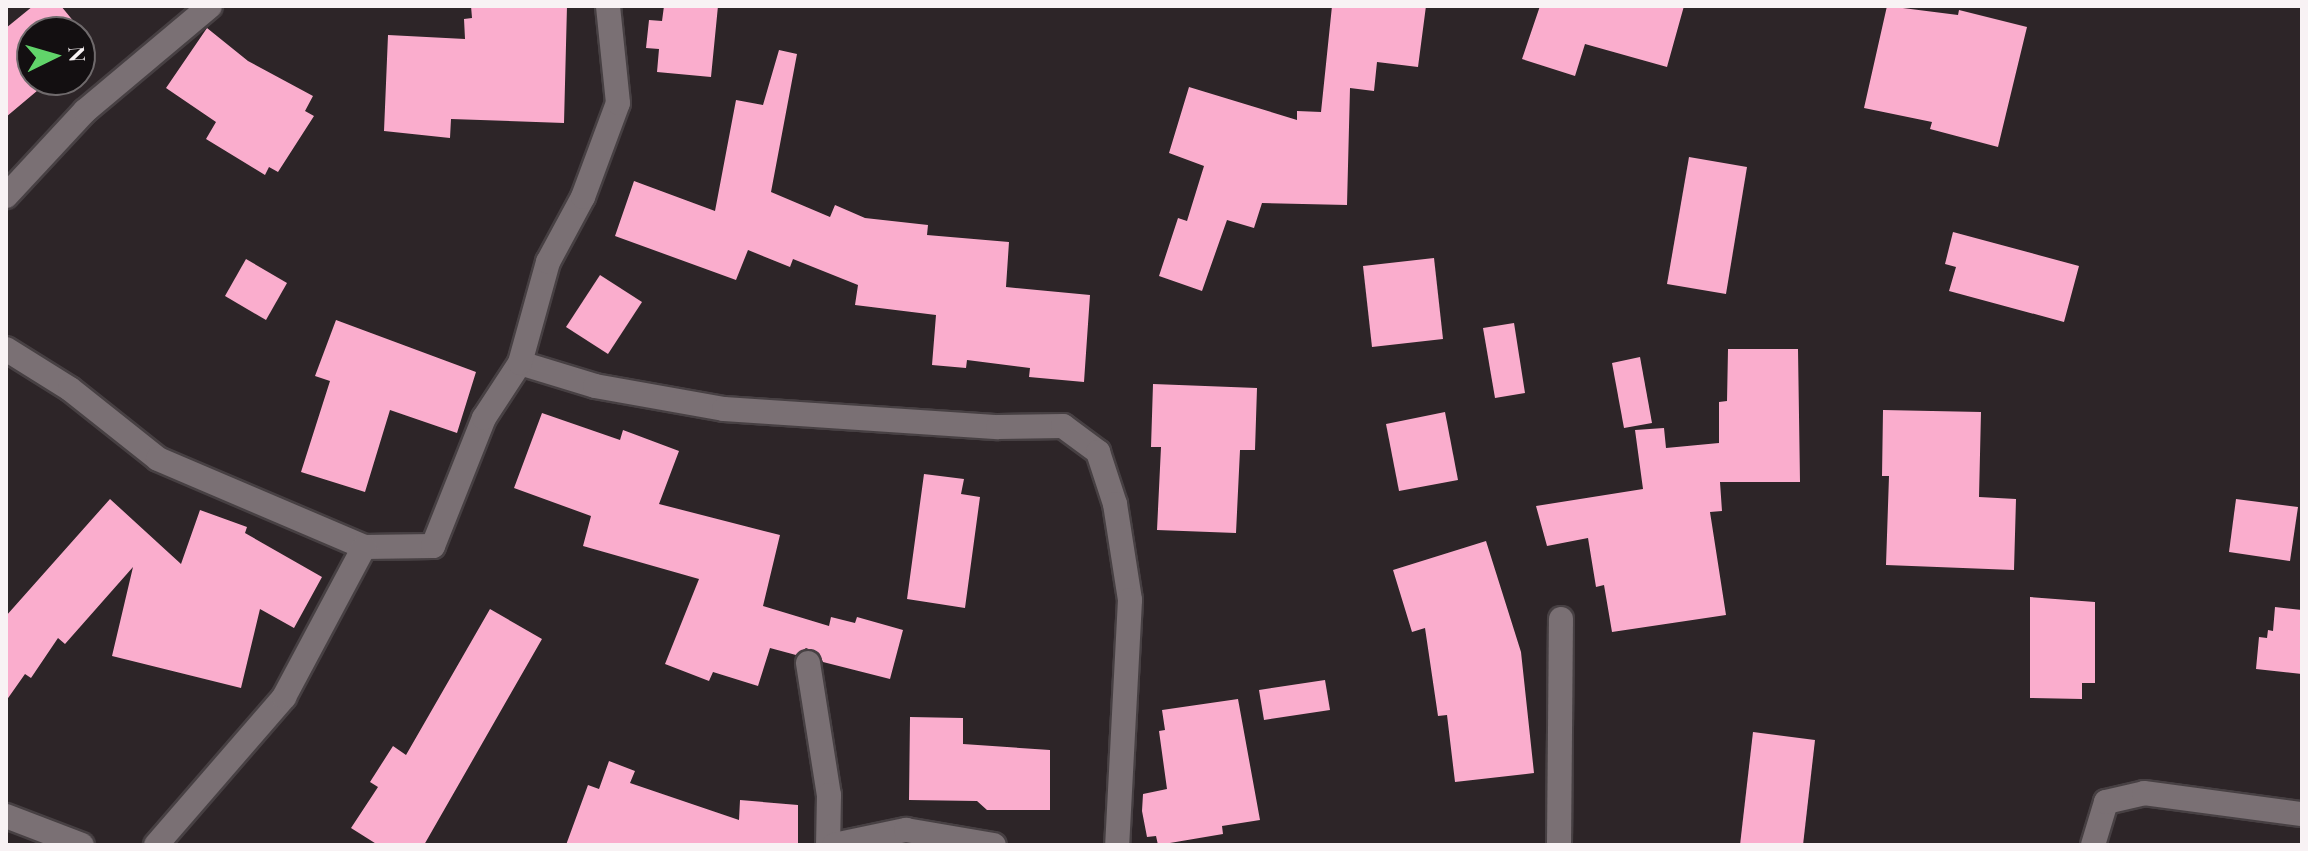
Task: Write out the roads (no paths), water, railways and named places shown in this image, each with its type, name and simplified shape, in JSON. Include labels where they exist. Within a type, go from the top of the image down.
[{"type":"street","points":[[6,349],[70,389],[158,459],[364,547],[433,546],[484,418],[520,363],[548,262],[583,197],[618,103],[608,6]]},
{"type":"street","points":[[6,196],[85,111],[199,9]]},
{"type":"street","points":[[520,363],[595,386],[724,409],[998,427],[1063,426],[1098,452],[1115,504],[1130,600],[1117,845]]},
{"type":"street","points":[[156,845],[284,697],[364,547]]},
{"type":"street","points":[[1559,845],[1561,619]]},
{"type":"street","points":[[808,663],[829,795],[831,845],[906,830],[994,845]]},
{"type":"street","points":[[2093,845],[2106,802],[2144,793],[2302,814]]},
{"type":"street","points":[[6,816],[82,845]]}]
